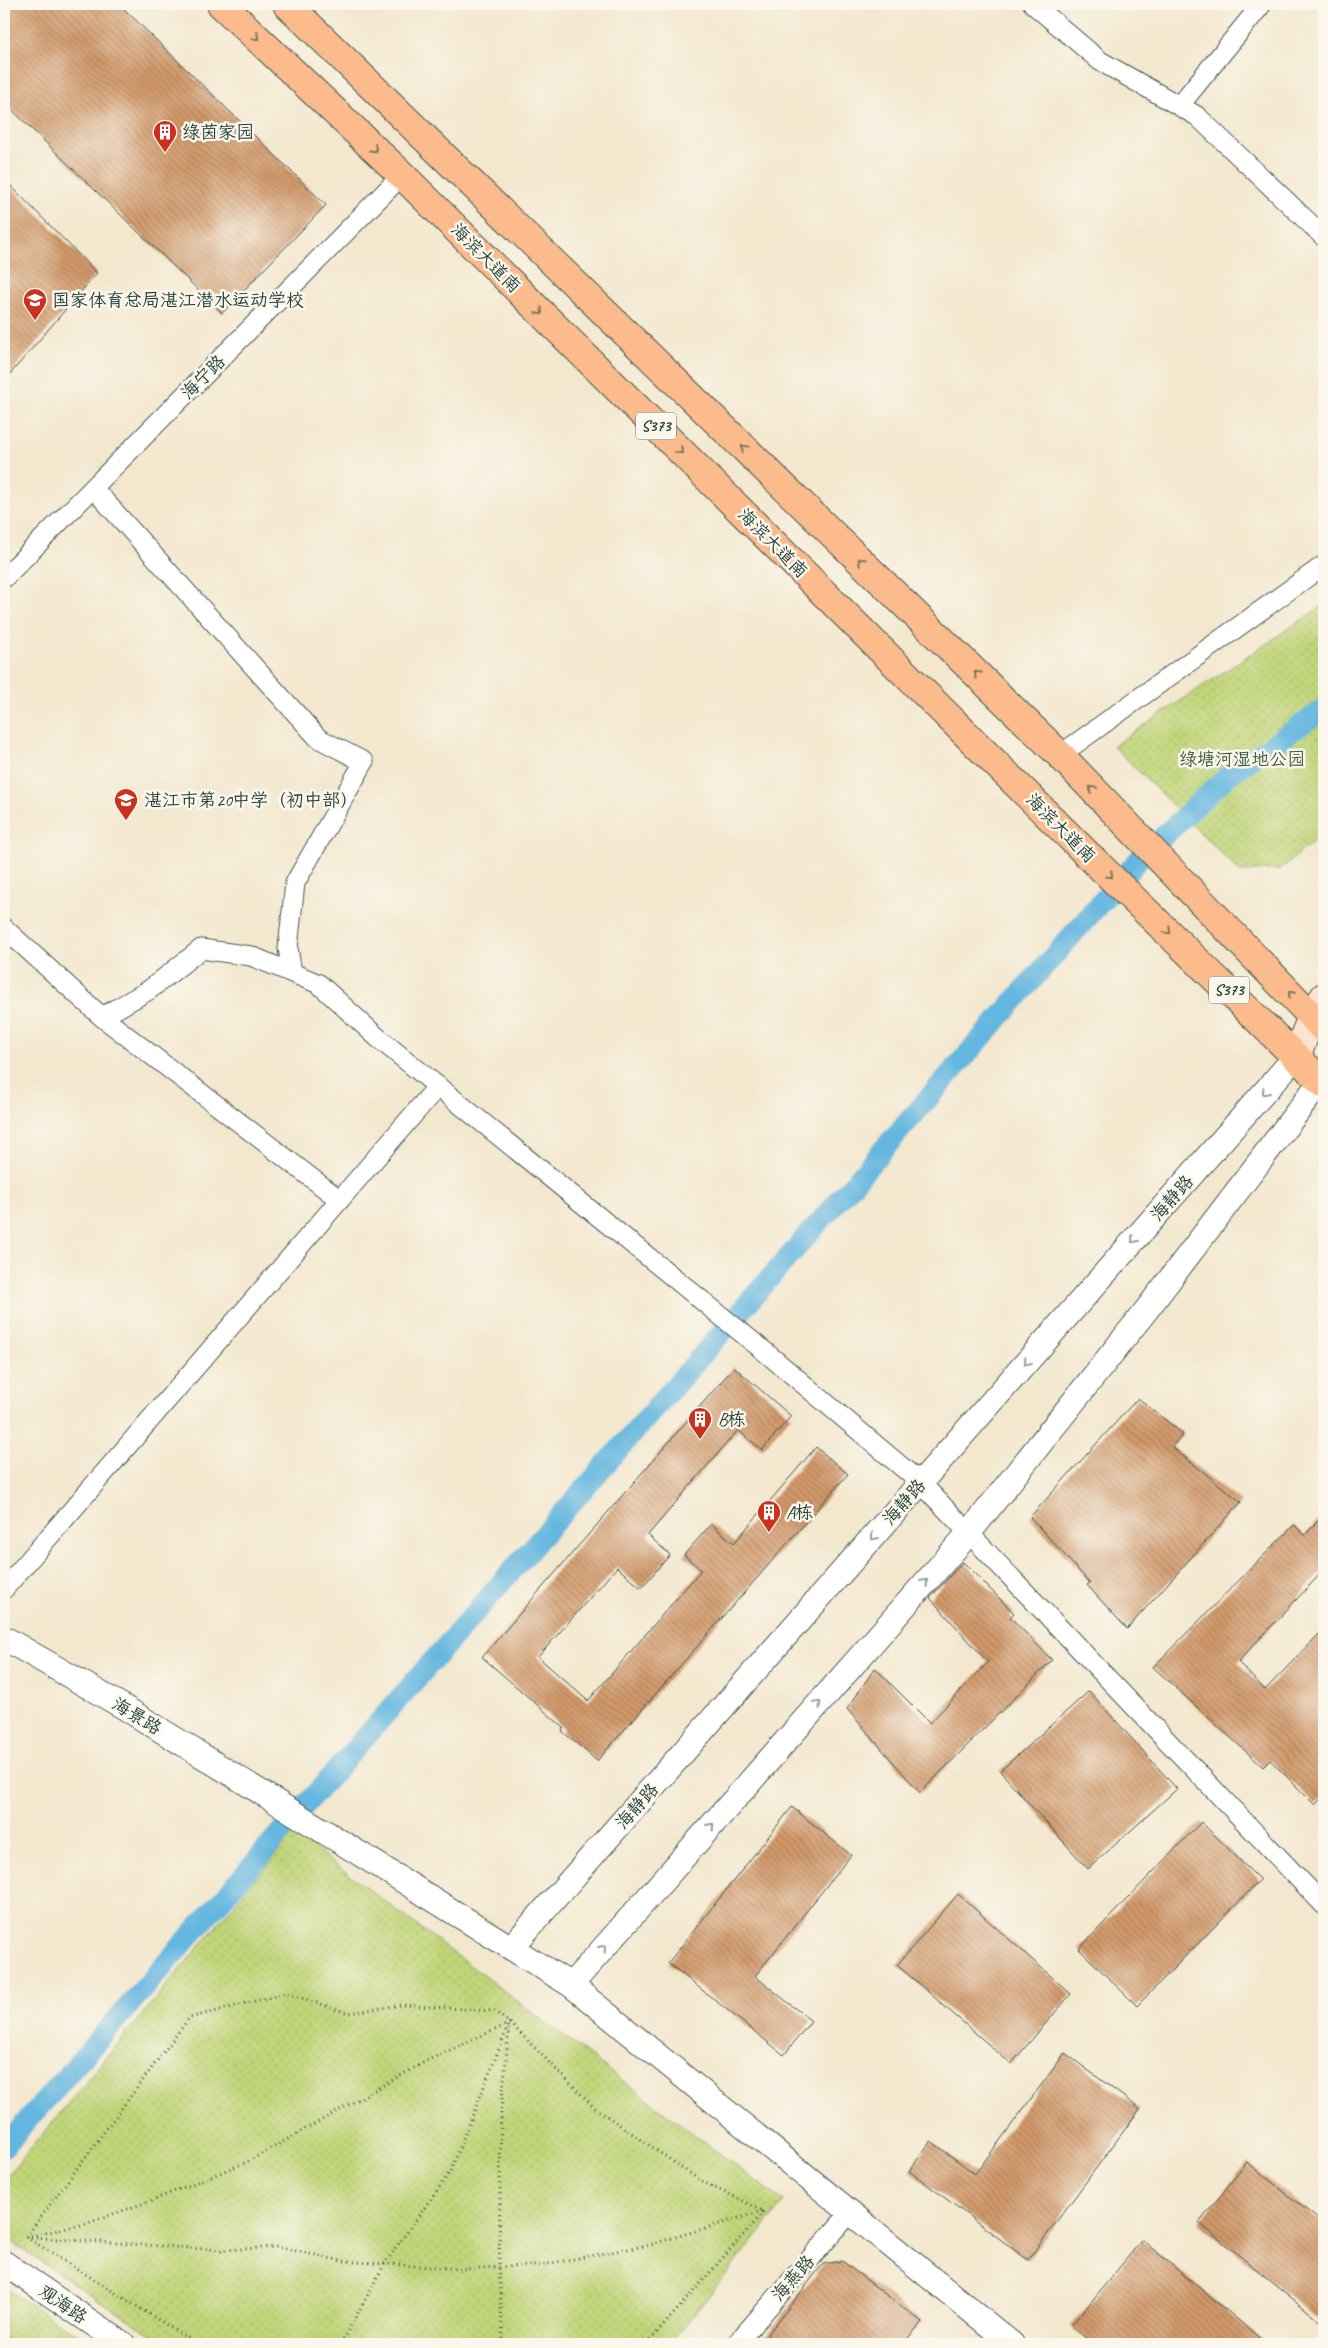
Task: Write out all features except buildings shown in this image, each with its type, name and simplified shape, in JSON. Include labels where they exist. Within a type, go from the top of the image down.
[{"type":"main road","name":"海滨大道南","points":[[221,4],[402,175],[1086,853],[1323,1080]]},
{"type":"main road","name":"S373","points":[[287,4],[1060,755],[1167,865],[1320,1014]]},
{"type":"main road","points":[[1297,1055],[1320,1014]]},
{"type":"street","points":[[1033,4],[1100,61],[1196,116],[1324,237]]},
{"type":"street","points":[[1179,106],[1262,4]]},
{"type":"street","name":"海宁路","points":[[4,578],[402,175]]},
{"type":"street","points":[[94,488],[318,738],[364,762],[295,883],[288,948],[292,973]]},
{"type":"street","points":[[1060,755],[1324,565]]},
{"type":"street","points":[[4,928],[102,1017],[340,1200]]},
{"type":"street","points":[[102,1017],[149,990],[201,949],[251,956],[319,984],[378,1038],[758,1346],[921,1483],[1324,1905]]},
{"type":"street","name":"海静路","points":[[511,1948],[1297,1055]]},
{"type":"street","points":[[571,1985],[969,1533],[1148,1308],[1323,1080]]},
{"type":"street","points":[[4,1589],[438,1086]]},
{"type":"street","name":"海景路","points":[[4,1638],[122,1706],[571,1985],[1012,2344]]},
{"type":"street","name":"海燕路","points":[[736,2344],[850,2213]]},
{"type":"street","name":"观海路","points":[[4,2263],[123,2344]]},
{"type":"path","points":[[26,2237],[189,2018],[286,1993],[348,2013],[401,2005],[494,2011],[510,2023],[595,2108],[701,2181],[764,2211]]},
{"type":"path","points":[[26,2237],[85,2224],[153,2200],[249,2161],[430,2059],[510,2023]]},
{"type":"path","points":[[341,2344],[385,2263],[450,2172],[510,2023]]},
{"type":"path","points":[[503,2344],[499,2267],[501,2110],[510,2023]]},
{"type":"path","points":[[26,2237],[222,2250],[278,2246],[342,2261],[459,2269],[536,2266],[649,2245],[764,2211]]},
{"type":"path","points":[[647,2344],[764,2211]]},
{"type":"path","points":[[26,2237],[197,2344]]},
{"type":"path","points":[[4,2335],[19,2344]]},
{"type":"green space","name":"绿塘河湿地公园","points":[[1324,605],[1324,832],[1281,869],[1240,872],[1113,746]]},
{"type":"green space","points":[[294,1833],[784,2202],[670,2344],[165,2344],[4,2237],[4,2180]]},
{"type":"green space","points":[[4,2287],[91,2344],[4,2344]]},
{"type":"waterway","points":[[4,2147],[1141,857],[1230,774],[1324,709]]},
{"type":"place","name":"绿茵家园","points":[[165,153]]},
{"type":"place","name":"国家体育总局湛江潜水运动学校","points":[[35,321]]},
{"type":"place","name":"湛江市第20中学（初中部）","points":[[126,821]]},
{"type":"place","name":"B栋","points":[[700,1440]]},
{"type":"place","name":"A栋","points":[[769,1533]]}]
